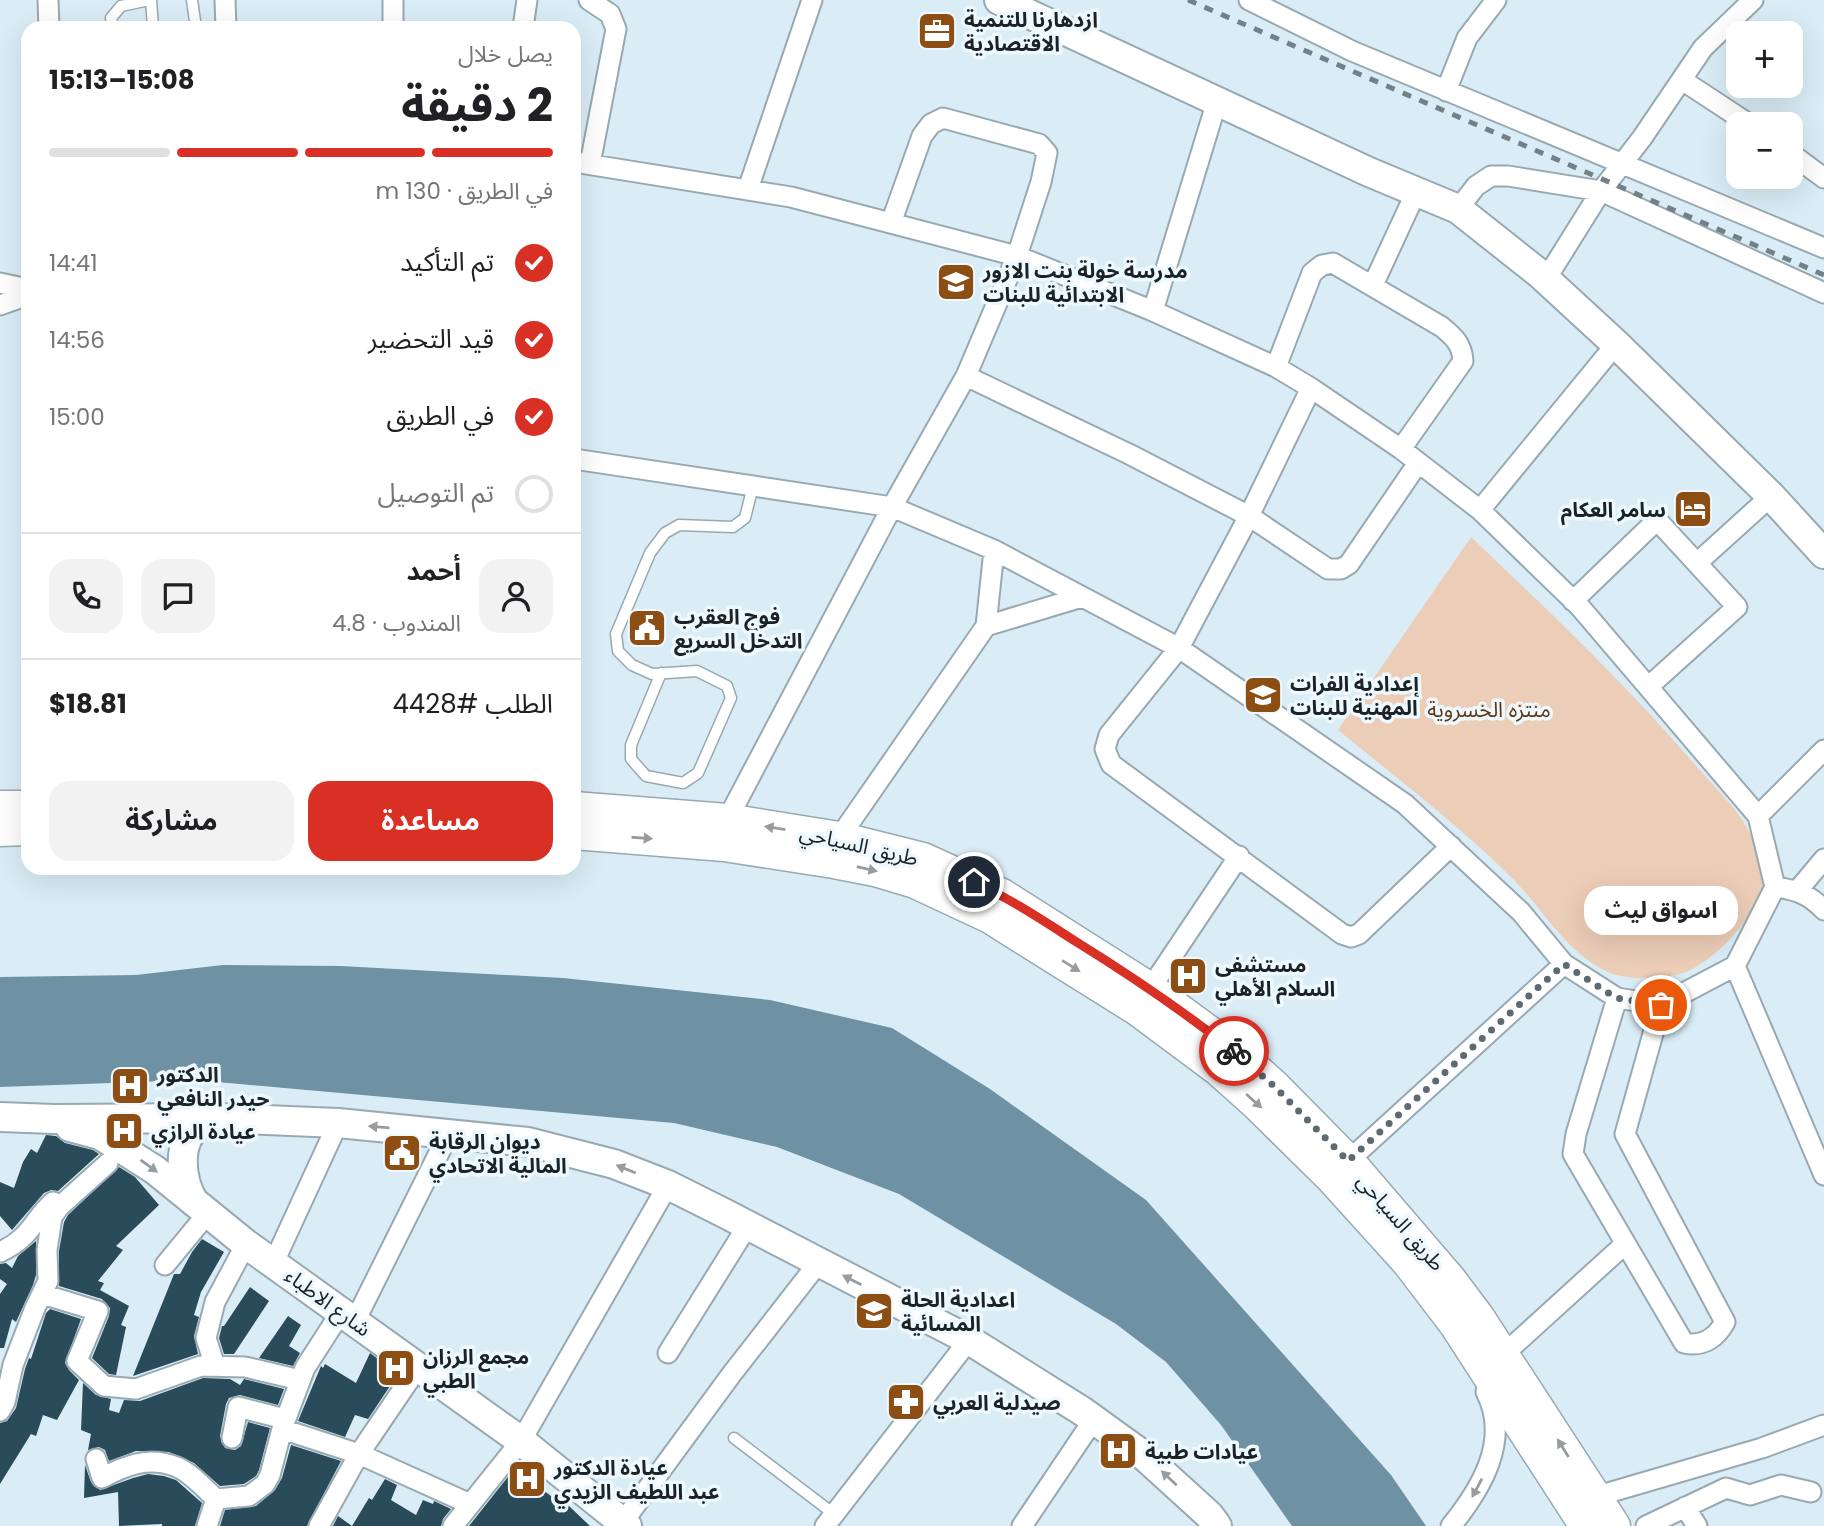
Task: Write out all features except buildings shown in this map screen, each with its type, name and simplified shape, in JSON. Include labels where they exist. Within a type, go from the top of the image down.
[{"type":"main road","points":[[0,807],[21,807]]},
{"type":"main road","name":"طريق السياحي","points":[[581,821],[727,820],[881,847],[968,892],[1002,895],[1150,989],[1245,1060],[1284,1095],[1348,1161],[1451,1281],[1504,1354],[1590,1511]]},
{"type":"main road","name":"طريق السياحي","points":[[581,822],[937,878]]},
{"type":"main road","points":[[0,830],[21,829]]},
{"type":"main road","name":"طريق السياحي","points":[[968,892],[999,922],[1091,979],[1179,1039],[1257,1104],[1313,1159],[1408,1262],[1590,1511],[1614,1526]]},
{"type":"street","points":[[48,0],[49,21]]},
{"type":"street","points":[[225,0],[226,21]]},
{"type":"street","points":[[393,0],[393,21]]},
{"type":"street","points":[[524,21],[527,0]]},
{"type":"street","points":[[581,460],[892,507],[994,550],[1179,648],[1405,804],[1521,912],[1564,964],[1616,998],[1661,1005],[1735,966],[1775,887],[1758,816],[1573,601],[1480,510],[1401,449],[1311,387],[1276,367],[1153,311],[1017,256],[791,197],[582,163],[616,29],[610,14],[589,0]]},
{"type":"street","points":[[748,189],[812,0]]},
{"type":"street","points":[[999,0],[1458,209],[1546,279],[1616,344],[1771,496],[1824,554]]},
{"type":"street","points":[[1248,0],[1352,51],[1824,248]]},
{"type":"street","points":[[1446,90],[1467,38],[1496,0]]},
{"type":"street","points":[[1546,279],[1601,191],[1642,138],[1703,48],[1754,0]]},
{"type":"street","points":[[1682,80],[1731,112]]},
{"type":"street","points":[[1153,311],[1217,101]]},
{"type":"street","points":[[727,820],[892,507],[966,376],[1017,256],[1041,182],[1047,153],[1039,144],[943,118],[931,124],[922,136],[891,223]]},
{"type":"street","points":[[1803,163],[1824,178]]},
{"type":"street","points":[[1458,209],[1476,186],[1491,176],[1508,176],[1601,191],[1824,293]]},
{"type":"street","points":[[1373,285],[1416,191]]},
{"type":"street","points":[[1276,367],[1312,273],[1322,265],[1334,264],[1442,327],[1455,337],[1462,349],[1463,360],[1401,449]]},
{"type":"street","points":[[0,283],[21,288]]},
{"type":"street","points":[[0,305],[21,298]]},
{"type":"street","points":[[1480,510],[1616,344]]},
{"type":"street","points":[[966,376],[1129,454],[1249,516],[1328,569],[1341,569],[1349,564],[1418,463]]},
{"type":"street","points":[[1311,387],[1249,516],[1179,648],[1109,735],[1105,749],[1111,764],[1342,934],[1351,937],[1359,934],[1451,846]]},
{"type":"street","points":[[1697,563],[1771,496]]},
{"type":"street","points":[[1573,601],[1657,520],[1737,607],[1648,687]]},
{"type":"street","points":[[839,838],[986,626],[994,550]]},
{"type":"street","points":[[986,626],[1082,597]]},
{"type":"street","points":[[1758,816],[1824,750]]},
{"type":"street","points":[[1150,989],[1239,856]]},
{"type":"street","points":[[1798,890],[1824,859]]},
{"type":"street","points":[[1775,887],[1798,890],[1812,897],[1824,910]]},
{"type":"street","points":[[1348,1161],[1564,964]]},
{"type":"street","points":[[1735,966],[1824,1175]]},
{"type":"street","points":[[1616,998],[1576,1134],[1573,1154],[1684,1343],[1695,1345],[1718,1336],[1725,1322],[1625,1134],[1661,1005]]},
{"type":"street","points":[[9,1117],[216,1118],[338,1123],[540,1145],[614,1164],[667,1185],[748,1225],[969,1340],[1094,1419],[1143,1455],[1209,1515],[1217,1526]]},
{"type":"street","name":"شارع الاطباء","points":[[9,1117],[79,1128],[100,1135],[146,1164],[246,1244],[521,1441],[614,1521]]},
{"type":"street","points":[[165,1265],[202,1209],[185,1182],[182,1165],[185,1146],[192,1132],[200,1124],[216,1118]]},
{"type":"street","points":[[274,1262],[338,1123]]},
{"type":"street","points":[[96,1458],[102,1478],[127,1465],[149,1462],[178,1467],[216,1499],[248,1496],[265,1484],[270,1475],[283,1424],[305,1368],[348,1316],[449,1133]]},
{"type":"street","points":[[0,1411],[5,1402],[13,1365],[10,1348],[48,1281],[47,1250],[52,1217],[82,1185],[108,1163]]},
{"type":"street","points":[[0,1252],[12,1247],[28,1234],[46,1209],[73,1185],[82,1185]]},
{"type":"street","points":[[453,1526],[521,1441],[667,1185]]},
{"type":"street","points":[[667,1353],[748,1225]]},
{"type":"street","points":[[215,1366],[206,1338],[215,1302],[246,1244]]},
{"type":"street","points":[[1504,1354],[1625,1244]]},
{"type":"street","points":[[614,1521],[819,1262]]},
{"type":"street","points":[[1432,1293],[1489,1397],[1496,1417],[1496,1441],[1489,1464],[1466,1507],[1451,1526]]},
{"type":"street","points":[[42,1294],[98,1311],[77,1362],[104,1386],[136,1389],[201,1366],[245,1367],[300,1380]]},
{"type":"street","points":[[829,1520],[969,1340]]},
{"type":"street","points":[[320,1526],[359,1454],[418,1367]]},
{"type":"street","points":[[232,1438],[238,1407],[359,1454],[470,1504]]},
{"type":"street","points":[[1022,1526],[1094,1419]]},
{"type":"street","points":[[1590,1511],[1824,1425]]},
{"type":"street","points":[[1646,1526],[1726,1488],[1750,1495],[1782,1485],[1811,1492]]},
{"type":"street","points":[[207,1526],[216,1499]]},
{"type":"street","points":[[1685,1507],[1698,1526]]},
{"type":"lane","points":[[112,21],[111,18],[121,6],[150,0],[152,21]]},
{"type":"lane","points":[[192,0],[194,21]]},
{"type":"lane","points":[[661,673],[631,745],[631,759],[646,776],[683,783],[698,773],[731,698],[727,686],[697,671],[661,673],[652,674],[632,665],[618,651],[616,634],[650,553],[666,533],[679,525],[733,527],[745,517],[753,486]]},
{"type":"lane","points":[[734,1438],[829,1520]]},
{"type":"green space","name":"منتزه الخسروية","points":[[1471,537],[1643,707],[1731,805],[1750,833],[1763,873],[1763,886],[1758,901],[1738,931],[1698,966],[1678,974],[1647,978],[1616,975],[1594,964],[1557,931],[1525,892],[1493,860],[1338,730]]},
{"type":"water","points":[[223,965],[341,966],[563,978],[770,1000],[892,1028],[990,1089],[1146,1200],[1391,1475],[1426,1526],[1292,1526],[1221,1425],[1166,1362],[1116,1324],[899,1194],[777,1147],[674,1123],[195,1080],[0,1087],[0,977],[136,975]]},
{"type":"railway","points":[[1188,0],[1824,275]]},
{"type":"way so far","points":[[1234,1051],[1274,1086],[1348,1161],[1564,964],[1616,998],[1661,1005]]},
{"type":"place","name":"ازدهارنا للتنمية الاقتصادية","points":[[937,31]]},
{"type":"place","name":"مدرسة خولة بنت الازور الابتدائية للبنات","points":[[956,282]]},
{"type":"place","name":"سامر العكام","points":[[1693,509]]},
{"type":"place","name":"فوج العقرب التدخل السريع","points":[[647,628]]},
{"type":"place","name":"إعدادية الفرات المهنية للبنات","points":[[1263,695]]},
{"type":"place","name":"مستشفى السلام الأهلي","points":[[1188,976]]},
{"type":"place","name":"اسواق ليث","points":[[1661,1005]]},
{"type":"place","name":"الدكتور حيدر النافعي","points":[[130,1086]]},
{"type":"place","name":"عيادة الرازي","points":[[124,1131]]},
{"type":"place","name":"ديوان الرقابة المالية الاتحادي","points":[[402,1153]]},
{"type":"place","name":"اعدادية الحلة المسائية","points":[[874,1311]]},
{"type":"place","name":"مجمع الرزان الطبي","points":[[396,1368]]},
{"type":"place","name":"صيدلية العربي","points":[[906,1402]]},
{"type":"place","name":"عيادات طبية","points":[[1118,1451]]},
{"type":"place","name":"عيادة الدكتور عبد اللطيف الزيدي","points":[[527,1479]]},
{"type":"route","points":[[974,882],[1002,895],[1150,989],[1234,1051]]}]
